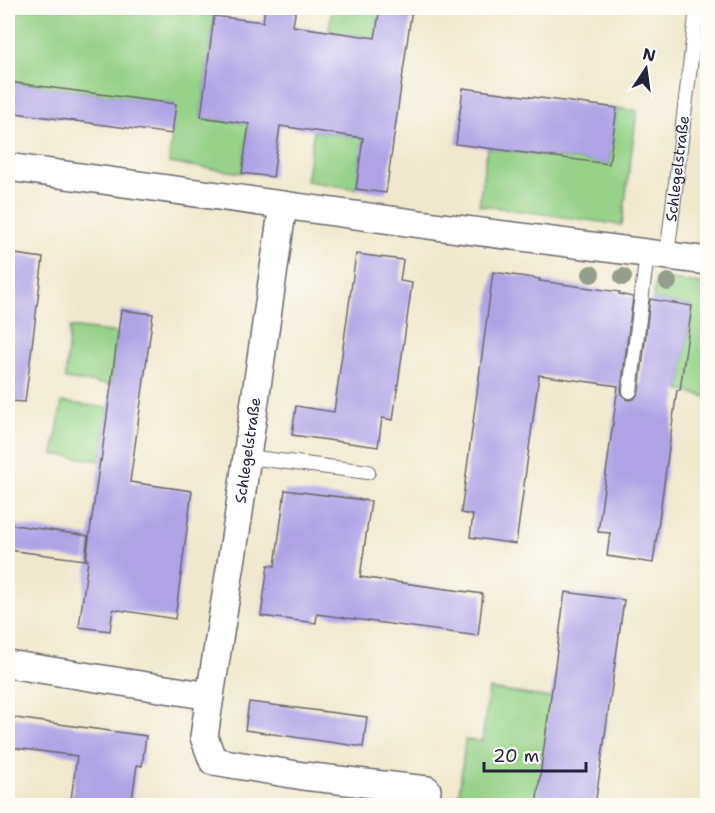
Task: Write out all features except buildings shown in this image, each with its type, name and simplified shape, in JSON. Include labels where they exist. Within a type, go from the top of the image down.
[{"type":"street","points":[[8,167],[708,261]]},
{"type":"street","name":"Schlegelstraße","points":[[283,205],[204,738],[213,761],[303,776],[427,790]]},
{"type":"street","points":[[8,664],[210,696]]},
{"type":"lane","name":"Schlegelstraße","points":[[630,391],[657,255],[696,8]]},
{"type":"lane","points":[[247,457],[368,472]]},
{"type":"green space","points":[[8,8],[144,8],[214,16],[201,117],[249,124],[242,173],[169,163],[175,104],[8,82]]},
{"type":"green space","points":[[332,8],[380,8],[375,38],[329,31]]},
{"type":"green space","points":[[617,108],[637,111],[622,225],[479,205],[487,148],[609,164]]},
{"type":"green space","points":[[314,131],[363,138],[356,189],[306,181]]},
{"type":"green space","points":[[656,278],[707,285],[707,397],[680,390],[692,306],[653,300]]},
{"type":"green space","points":[[70,327],[118,333],[111,385],[65,379]]},
{"type":"green space","points":[[62,402],[108,408],[101,461],[53,454]]},
{"type":"green space","points":[[489,689],[551,698],[548,805],[459,796],[465,740],[482,741]]}]
